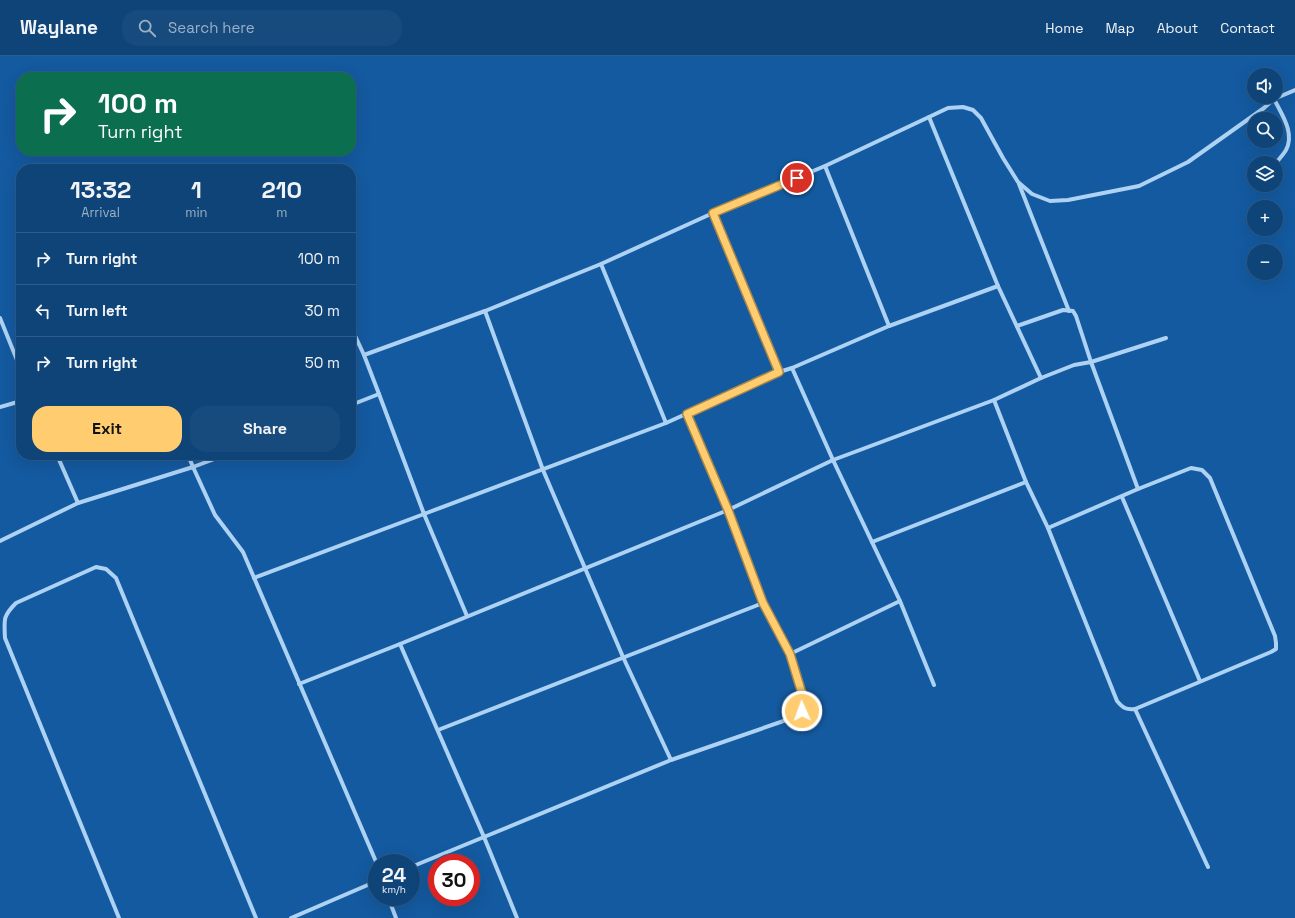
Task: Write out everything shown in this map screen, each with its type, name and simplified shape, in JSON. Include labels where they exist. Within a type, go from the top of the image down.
[{"type":"street","points":[[1283,96],[1295,90]]},
{"type":"street","points":[[1018,182],[1032,194],[1050,201],[1068,200],[1138,186],[1188,162],[1269,104]]},
{"type":"street","points":[[1276,104],[1285,120],[1291,136],[1287,150],[1282,156]]},
{"type":"street","points":[[364,355],[484,311],[601,264],[713,213],[825,166],[948,108],[963,107],[973,110],[980,118],[1018,182],[1069,311]]},
{"type":"street","points":[[929,117],[998,286],[1041,378]]},
{"type":"street","points":[[825,166],[889,326]]},
{"type":"street","points":[[713,213],[779,372]]},
{"type":"street","points":[[601,264],[666,423]]},
{"type":"street","points":[[254,578],[666,423],[779,372],[792,368],[889,326],[998,286]]},
{"type":"street","points":[[1017,326],[1063,310],[1075,313],[1091,362],[1138,489]]},
{"type":"street","points":[[484,311],[544,470],[623,657],[671,760]]},
{"type":"street","points":[[0,318],[16,358]]},
{"type":"street","points":[[356,338],[364,355],[424,514],[467,616]]},
{"type":"street","points":[[299,684],[586,569],[728,510],[833,460],[994,400],[1041,378],[1074,365],[1091,362],[1166,338]]},
{"type":"street","points":[[792,368],[833,460],[900,601],[934,685]]},
{"type":"street","points":[[356,403],[379,394]]},
{"type":"street","points":[[994,400],[1026,482],[1048,528],[1117,701],[1122,707],[1127,710],[1135,709],[1271,652],[1276,648],[1275,636],[1210,478],[1202,470],[1191,468],[1048,528]]},
{"type":"street","points":[[0,407],[16,402]]},
{"type":"street","points":[[420,863],[671,760],[798,716],[802,711],[804,700],[790,654],[763,603],[728,510],[687,414]]},
{"type":"street","points":[[59,460],[78,503]]},
{"type":"street","points":[[190,460],[215,515],[243,552],[373,854]]},
{"type":"street","points":[[0,541],[78,503],[193,468],[213,460]]},
{"type":"street","points":[[872,542],[1026,482]]},
{"type":"street","points":[[1122,497],[1200,681]]},
{"type":"street","points":[[119,918],[5,638],[4,631],[6,612],[16,603],[96,567],[106,570],[116,578],[256,918]]},
{"type":"street","points":[[790,654],[900,601]]},
{"type":"street","points":[[438,730],[763,603]]},
{"type":"street","points":[[400,644],[484,837],[517,918]]},
{"type":"street","points":[[1135,709],[1208,867]]},
{"type":"street","points":[[291,918],[368,885]]},
{"type":"street","points":[[391,906],[396,918]]},
{"type":"route","points":[[797,178],[713,213],[779,372],[687,414],[728,510],[763,603],[790,654],[804,700],[802,711]]}]
